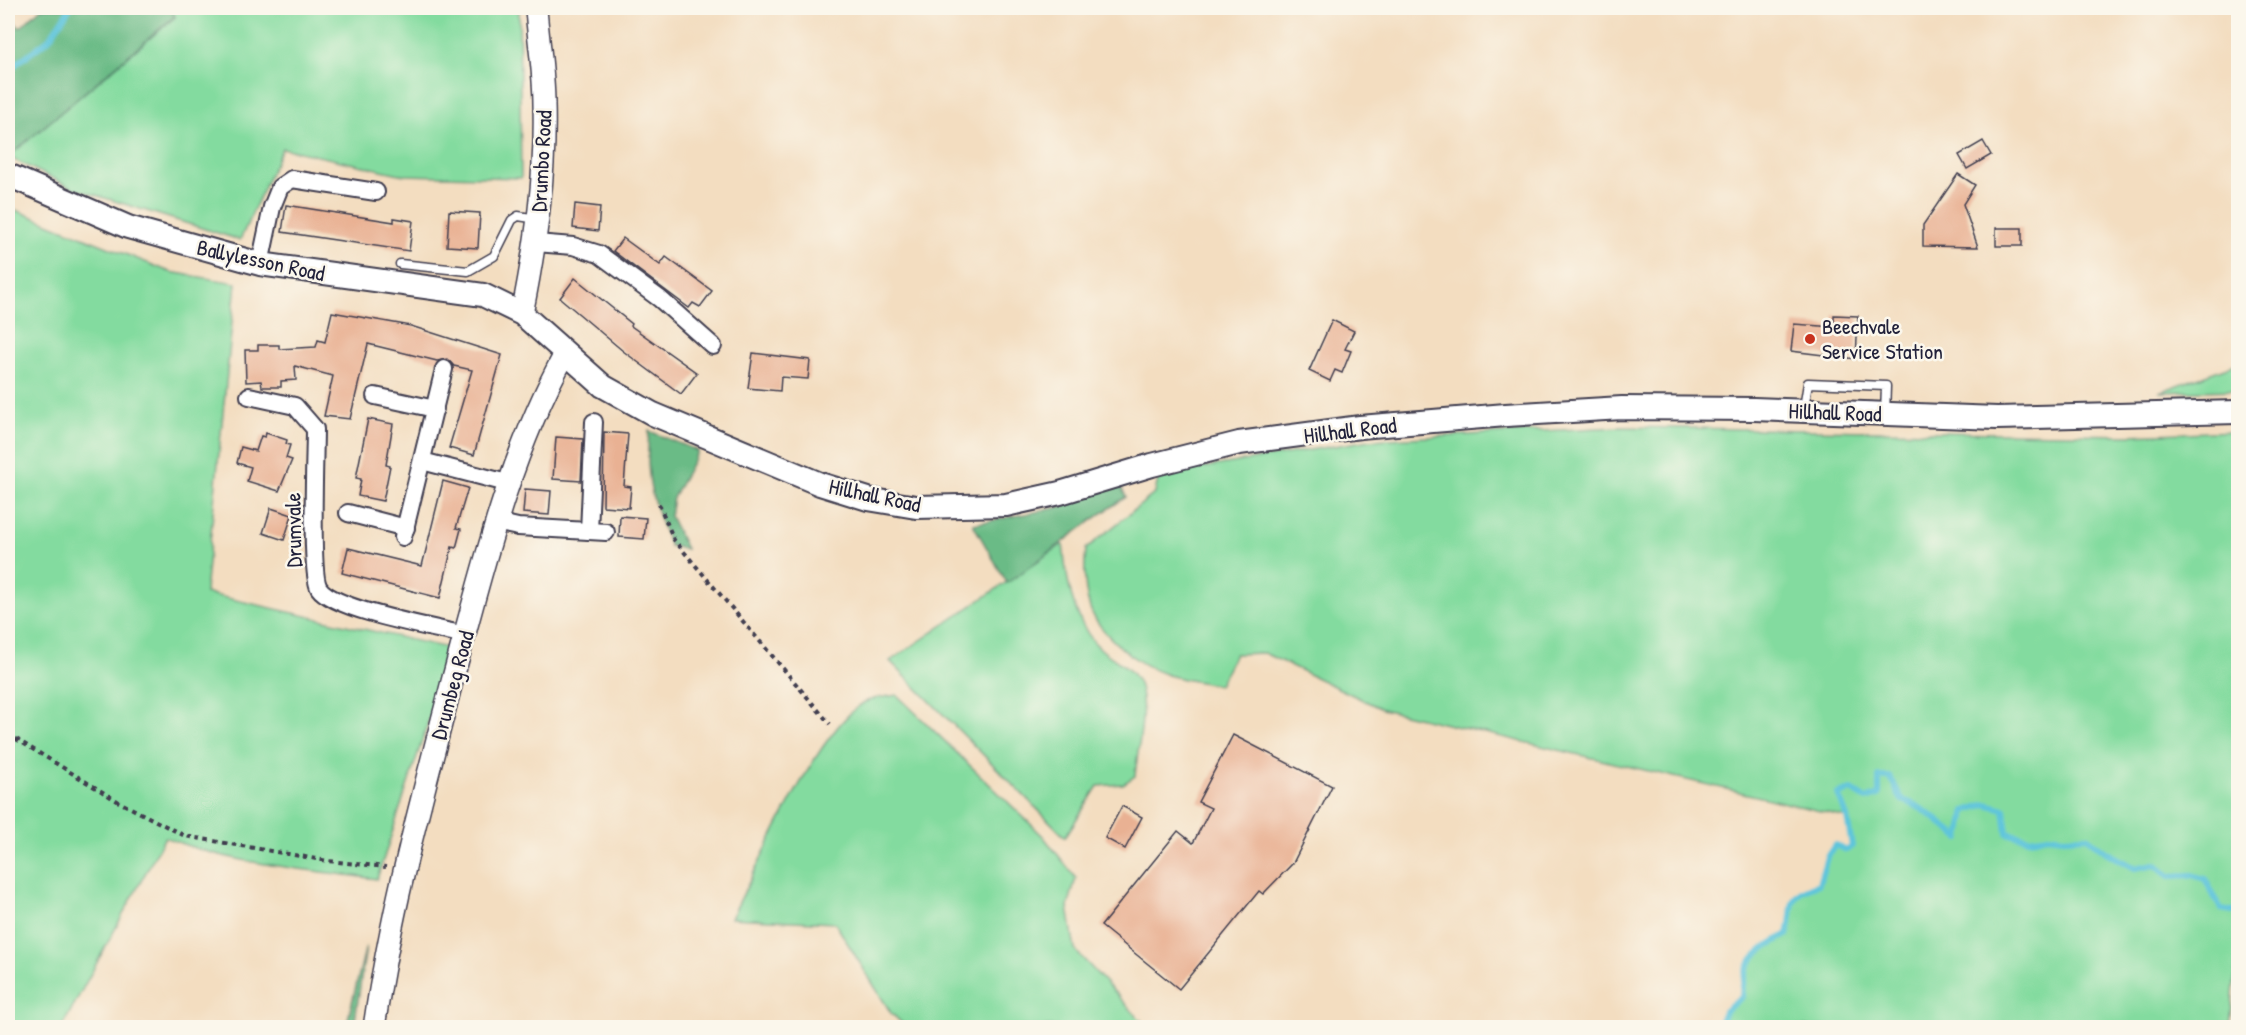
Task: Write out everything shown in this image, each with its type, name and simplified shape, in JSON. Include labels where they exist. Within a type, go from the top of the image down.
[{"type":"main road","name":"Ballylesson Road","points":[[8,176],[128,227],[260,264],[450,289],[483,296],[522,314]]},
{"type":"main road","name":"Hillhall Road","points":[[522,314],[603,387],[653,414],[820,484],[868,499],[916,507],[964,508],[1006,504],[1060,493],[1152,465],[1239,443],[1360,427],[1622,408],[1804,411],[1996,418],[2238,412]]},
{"type":"street","name":"Drumbo Road","points":[[522,314],[539,219],[544,102],[536,8]]},
{"type":"street","points":[[260,264],[276,197],[280,187],[292,179],[376,192]]},
{"type":"street","points":[[536,243],[573,246],[599,254],[660,299],[713,346]]},
{"type":"street","name":"Drumbeg Road","points":[[374,1028],[391,926],[495,522],[507,483],[543,395],[565,354]]},
{"type":"street","points":[[348,513],[404,533],[444,369]]},
{"type":"street","name":"Drumvale","points":[[249,396],[296,406],[315,429],[314,539],[317,586],[327,597],[358,609],[465,635]]},
{"type":"street","points":[[375,396],[435,409]]},
{"type":"street","points":[[495,522],[518,527],[598,532],[594,422]]},
{"type":"street","points":[[422,461],[507,483]]},
{"type":"lane","points":[[400,264],[456,272],[468,271],[494,256],[512,220],[518,216],[539,219]]},
{"type":"path","points":[[659,504],[674,540],[830,724]]},
{"type":"path","points":[[8,734],[119,802],[185,836],[328,861],[405,869]]},
{"type":"green space","points":[[41,8],[170,8],[175,16],[8,157],[8,15],[20,28]]},
{"type":"green space","points":[[170,8],[519,8],[521,178],[404,175],[282,148],[240,240],[73,188],[8,157],[175,17]]},
{"type":"green space","points":[[8,207],[170,272],[236,283],[205,593],[452,649],[377,879],[242,860],[165,837],[62,1027],[8,1027]]},
{"type":"green space","points":[[2238,363],[2238,390],[2159,392]]},
{"type":"green space","points":[[1619,427],[2128,435],[2238,431],[2238,942],[2230,1027],[1718,1027],[1725,1011],[1742,996],[1745,973],[1754,957],[1788,933],[1793,902],[1796,897],[1808,888],[1819,884],[1827,857],[1835,845],[1845,850],[1851,846],[1846,817],[1382,709],[1264,653],[1235,654],[1219,685],[1171,676],[1143,664],[1121,648],[1102,628],[1090,608],[1085,578],[1086,549],[1155,493],[1159,475],[1370,440]]},
{"type":"green space","points":[[649,431],[698,451],[673,498],[670,516],[686,549],[670,546],[654,503],[648,463]]},
{"type":"green space","points":[[1120,484],[1126,497],[1007,583],[973,524],[1056,508]]},
{"type":"green space","points":[[1063,544],[1069,587],[1078,615],[1092,640],[1136,678],[1142,705],[1135,776],[1123,784],[1098,786],[1065,837],[890,661]]},
{"type":"green space","points":[[897,695],[1043,836],[1076,878],[1068,907],[1075,950],[1147,1027],[906,1027],[891,1013],[835,923],[731,918],[790,801],[828,740],[847,717],[865,702]]},
{"type":"green space","points":[[366,946],[354,1027],[346,1027]]},
{"type":"building","points":[[1983,141],[1991,155],[1967,169],[1959,155]]},
{"type":"building","points":[[1958,174],[1975,185],[1963,204],[1978,247],[1923,246],[1923,225]]},
{"type":"building","points":[[575,204],[600,207],[598,231],[573,228]]},
{"type":"building","points":[[286,205],[394,222],[394,218],[413,221],[409,251],[282,232]]},
{"type":"building","points":[[449,211],[480,213],[478,248],[447,246]]},
{"type":"building","points":[[1996,228],[2022,228],[2022,246],[1996,246]]},
{"type":"building","points":[[623,238],[660,265],[666,257],[712,291],[700,307],[693,303],[689,308],[613,251]]},
{"type":"building","points":[[575,278],[632,324],[631,326],[697,373],[681,394],[623,351],[560,298]]},
{"type":"building","points":[[332,312],[411,326],[502,355],[474,455],[449,448],[472,370],[454,366],[447,359],[437,361],[368,344],[350,419],[324,416],[333,376],[295,366],[296,380],[281,381],[281,387],[262,387],[261,381],[246,382],[245,350],[258,350],[258,345],[279,345],[279,349],[316,347],[318,340],[325,342]]},
{"type":"building","points":[[1834,315],[1858,316],[1856,359],[1791,351],[1794,324],[1834,327]]},
{"type":"building","points":[[1332,320],[1354,331],[1345,349],[1351,351],[1342,373],[1335,370],[1330,381],[1309,371]]},
{"type":"building","points":[[753,353],[810,360],[808,379],[781,377],[780,391],[748,388]]},
{"type":"building","points":[[368,419],[393,424],[386,465],[390,466],[383,501],[358,496],[361,479],[356,478]]},
{"type":"building","points":[[604,432],[628,434],[624,486],[631,487],[629,508],[603,506]]},
{"type":"building","points":[[266,433],[287,440],[286,444],[290,445],[286,458],[292,460],[279,491],[247,481],[251,467],[237,463],[241,447],[256,451],[261,436],[265,437]]},
{"type":"building","points":[[556,437],[583,439],[581,481],[553,479]]},
{"type":"building","points":[[443,481],[468,488],[456,528],[461,529],[456,548],[452,547],[440,598],[342,573],[348,548],[422,566]]},
{"type":"building","points":[[525,489],[551,491],[549,515],[523,513]]},
{"type":"building","points":[[271,508],[292,515],[284,540],[263,533]]},
{"type":"building","points":[[620,516],[646,518],[644,539],[619,537]]},
{"type":"building","points":[[1233,735],[1332,786],[1293,863],[1263,894],[1259,891],[1179,989],[1101,926],[1178,831],[1193,843],[1211,808],[1198,802]]},
{"type":"building","points":[[1122,806],[1142,817],[1125,849],[1105,838]]},
{"type":"waterway","points":[[8,70],[49,39],[70,8]]},
{"type":"waterway","points":[[1718,1028],[1725,1011],[1742,997],[1745,974],[1754,958],[1760,951],[1788,934],[1793,902],[1796,897],[1808,888],[1819,884],[1827,857],[1835,845],[1846,850],[1852,846],[1847,817],[1838,794],[1852,790],[1866,799],[1879,795],[1879,777],[1890,777],[1902,800],[1925,811],[1960,838],[1965,811],[1986,804],[2004,809],[2007,833],[2029,839],[2048,836],[2087,837],[2106,852],[2135,868],[2155,864],[2170,876],[2192,875],[2205,879],[2221,909],[2238,912]]},
{"type":"place","name":"Beechvale Service Station","points":[[1810,339]]}]
